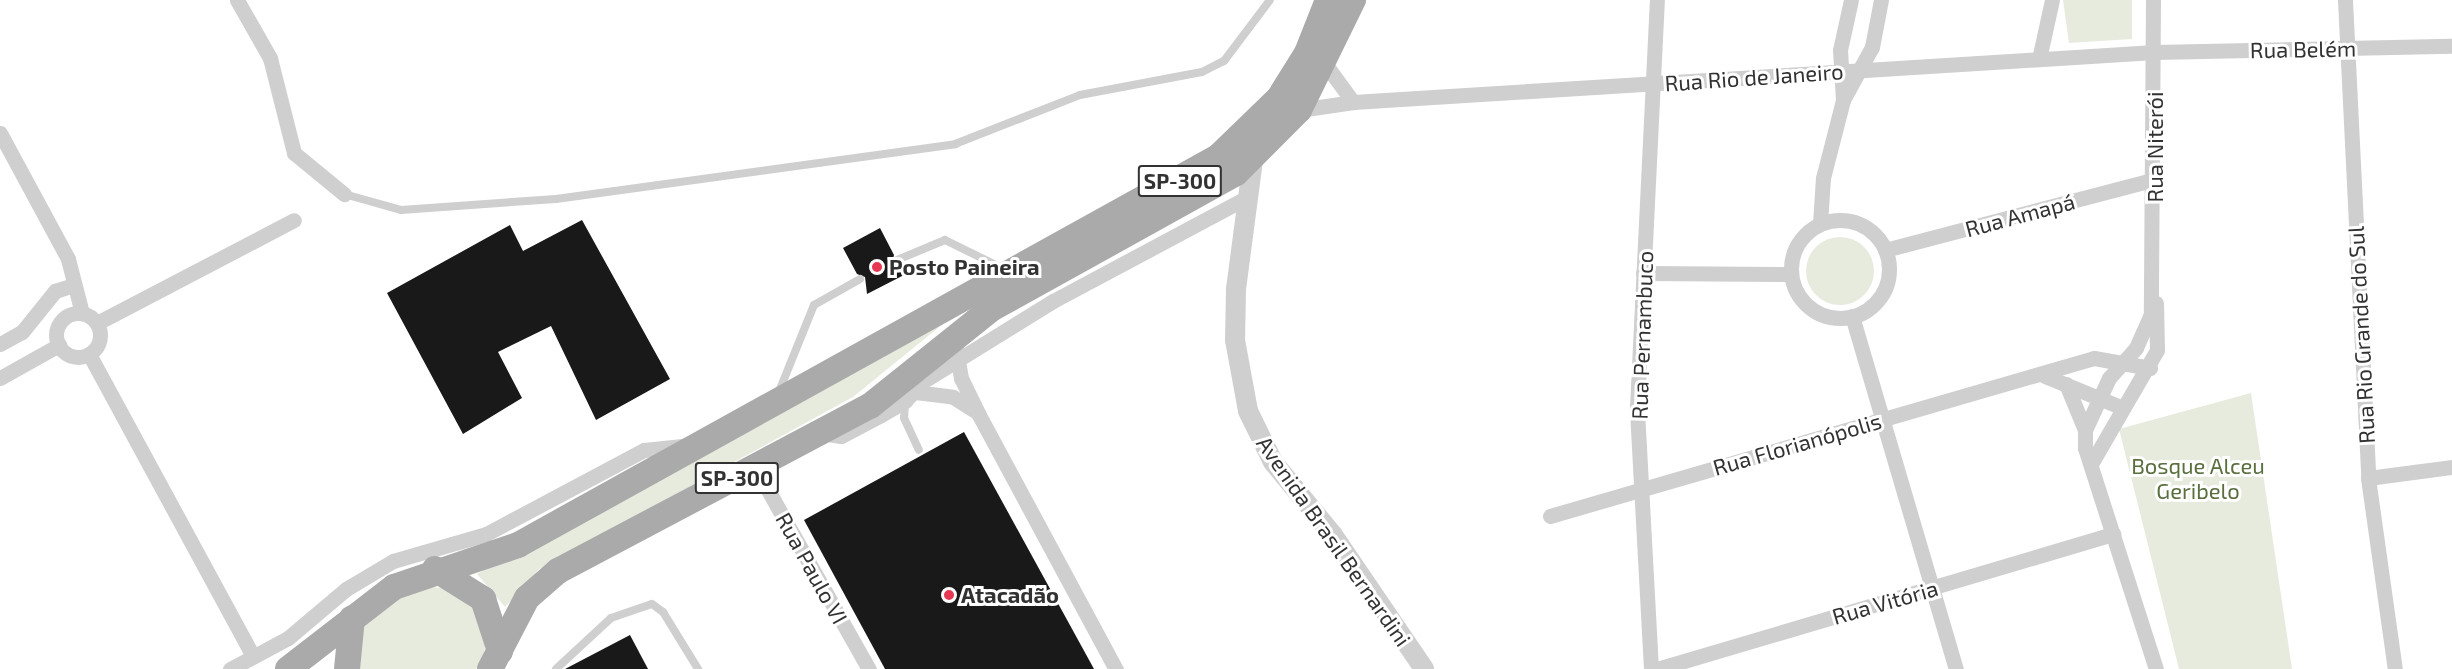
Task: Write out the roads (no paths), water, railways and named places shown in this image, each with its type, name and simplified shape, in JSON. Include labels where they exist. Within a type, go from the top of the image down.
[{"type":"main road","name":"SP-300","points":[[288,669],[394,587],[435,569],[518,545],[1194,173],[1240,140],[1293,78],[1328,0]]},
{"type":"main road","name":"SP-300","points":[[496,663],[527,598],[558,571],[820,433],[885,396],[955,349],[991,309],[1222,183],[1253,160],[1299,110],[1326,65],[1353,0]]},
{"type":"main road","points":[[435,569],[483,599],[496,663]]},
{"type":"main road","points":[[347,669],[352,618]]},
{"type":"street","points":[[237,0],[270,58],[294,153],[344,194]]},
{"type":"street","name":"Rua Pernambuco","points":[[1651,669],[1637,407],[1658,0]]},
{"type":"street","points":[[1843,100],[1838,72],[1851,0]]},
{"type":"street","points":[[1820,224],[1823,178],[1843,100],[1861,70],[1881,0]]},
{"type":"street","points":[[2039,59],[2052,0]]},
{"type":"street","name":"Rua Niterói","points":[[2085,430],[2098,398],[2145,332],[2153,294],[2156,179],[2153,0]]},
{"type":"street","name":"Rua Rio Grande do Sul","points":[[2345,0],[2368,478],[2395,669]]},
{"type":"street","name":"Rua Belém","points":[[2154,52],[2452,46]]},
{"type":"street","name":"Rua Rio de Janeiro","points":[[1299,110],[1353,102],[2154,52]]},
{"type":"street","points":[[1326,65],[1353,102]]},
{"type":"street","points":[[0,133],[68,259],[82,313],[97,322],[100,340],[88,354],[70,355],[59,345],[59,325],[82,313]]},
{"type":"street","name":"Avenida Brasil Bernardini","points":[[1253,160],[1235,340],[1260,442],[1333,535],[1424,669]]},
{"type":"street","name":"Rua Amapá","points":[[1885,250],[2156,179]]},
{"type":"street","points":[[820,433],[841,436],[881,415],[910,397],[955,349],[1053,301],[1248,198]]},
{"type":"street","points":[[97,322],[294,220]]},
{"type":"street","points":[[1858,223],[1885,250],[1888,272],[1882,293],[1852,316],[1828,316],[1812,309],[1800,298],[1791,274],[1799,242],[1820,224],[1858,223]]},
{"type":"street","points":[[1643,273],[1791,274]]},
{"type":"street","points":[[0,344],[22,332],[55,291],[73,285]]},
{"type":"street","name":"Rua Niterói","points":[[2091,464],[2123,408],[2150,368],[2160,332],[2153,294]]},
{"type":"street","points":[[1852,316],[1956,669]]},
{"type":"street","points":[[0,378],[59,345]]},
{"type":"street","points":[[927,379],[955,349]]},
{"type":"street","points":[[955,349],[979,415],[1116,669]]},
{"type":"street","points":[[88,354],[253,656]]},
{"type":"street","name":"Rua Florianópolis","points":[[1550,516],[1883,419],[2045,376],[2094,358],[2123,361],[2150,368]]},
{"type":"street","points":[[2045,376],[2123,408]]},
{"type":"street","points":[[2066,384],[2085,430],[2091,464],[2156,669]]},
{"type":"street","points":[[910,397],[953,397],[979,415]]},
{"type":"street","points":[[230,669],[300,630],[346,589],[393,561],[486,534],[644,450],[701,444]]},
{"type":"street","name":"Rua Paulo VI","points":[[755,467],[869,669]]},
{"type":"street","points":[[2368,478],[2452,467]]},
{"type":"street","name":"Rua Vitória","points":[[1657,669],[2113,534]]},
{"type":"lane","points":[[344,194],[401,210],[556,199],[955,144],[1080,95],[1202,72],[1224,61],[1270,0]]},
{"type":"lane","points":[[897,260],[945,240],[1013,273]]},
{"type":"lane","points":[[773,405],[814,305],[860,279]]},
{"type":"lane","points":[[910,397],[906,426],[919,450]]},
{"type":"lane","points":[[881,415],[906,426]]},
{"type":"lane","points":[[556,669],[611,618],[652,604],[663,612],[698,669]]},
{"type":"place","name":"Posto Paineira","points":[[877,267]]},
{"type":"place","name":"Atacadão","points":[[949,595]]},
{"type":"park label","name":"Bosque Alceu Geribelo","points":[[2198,478]]}]
